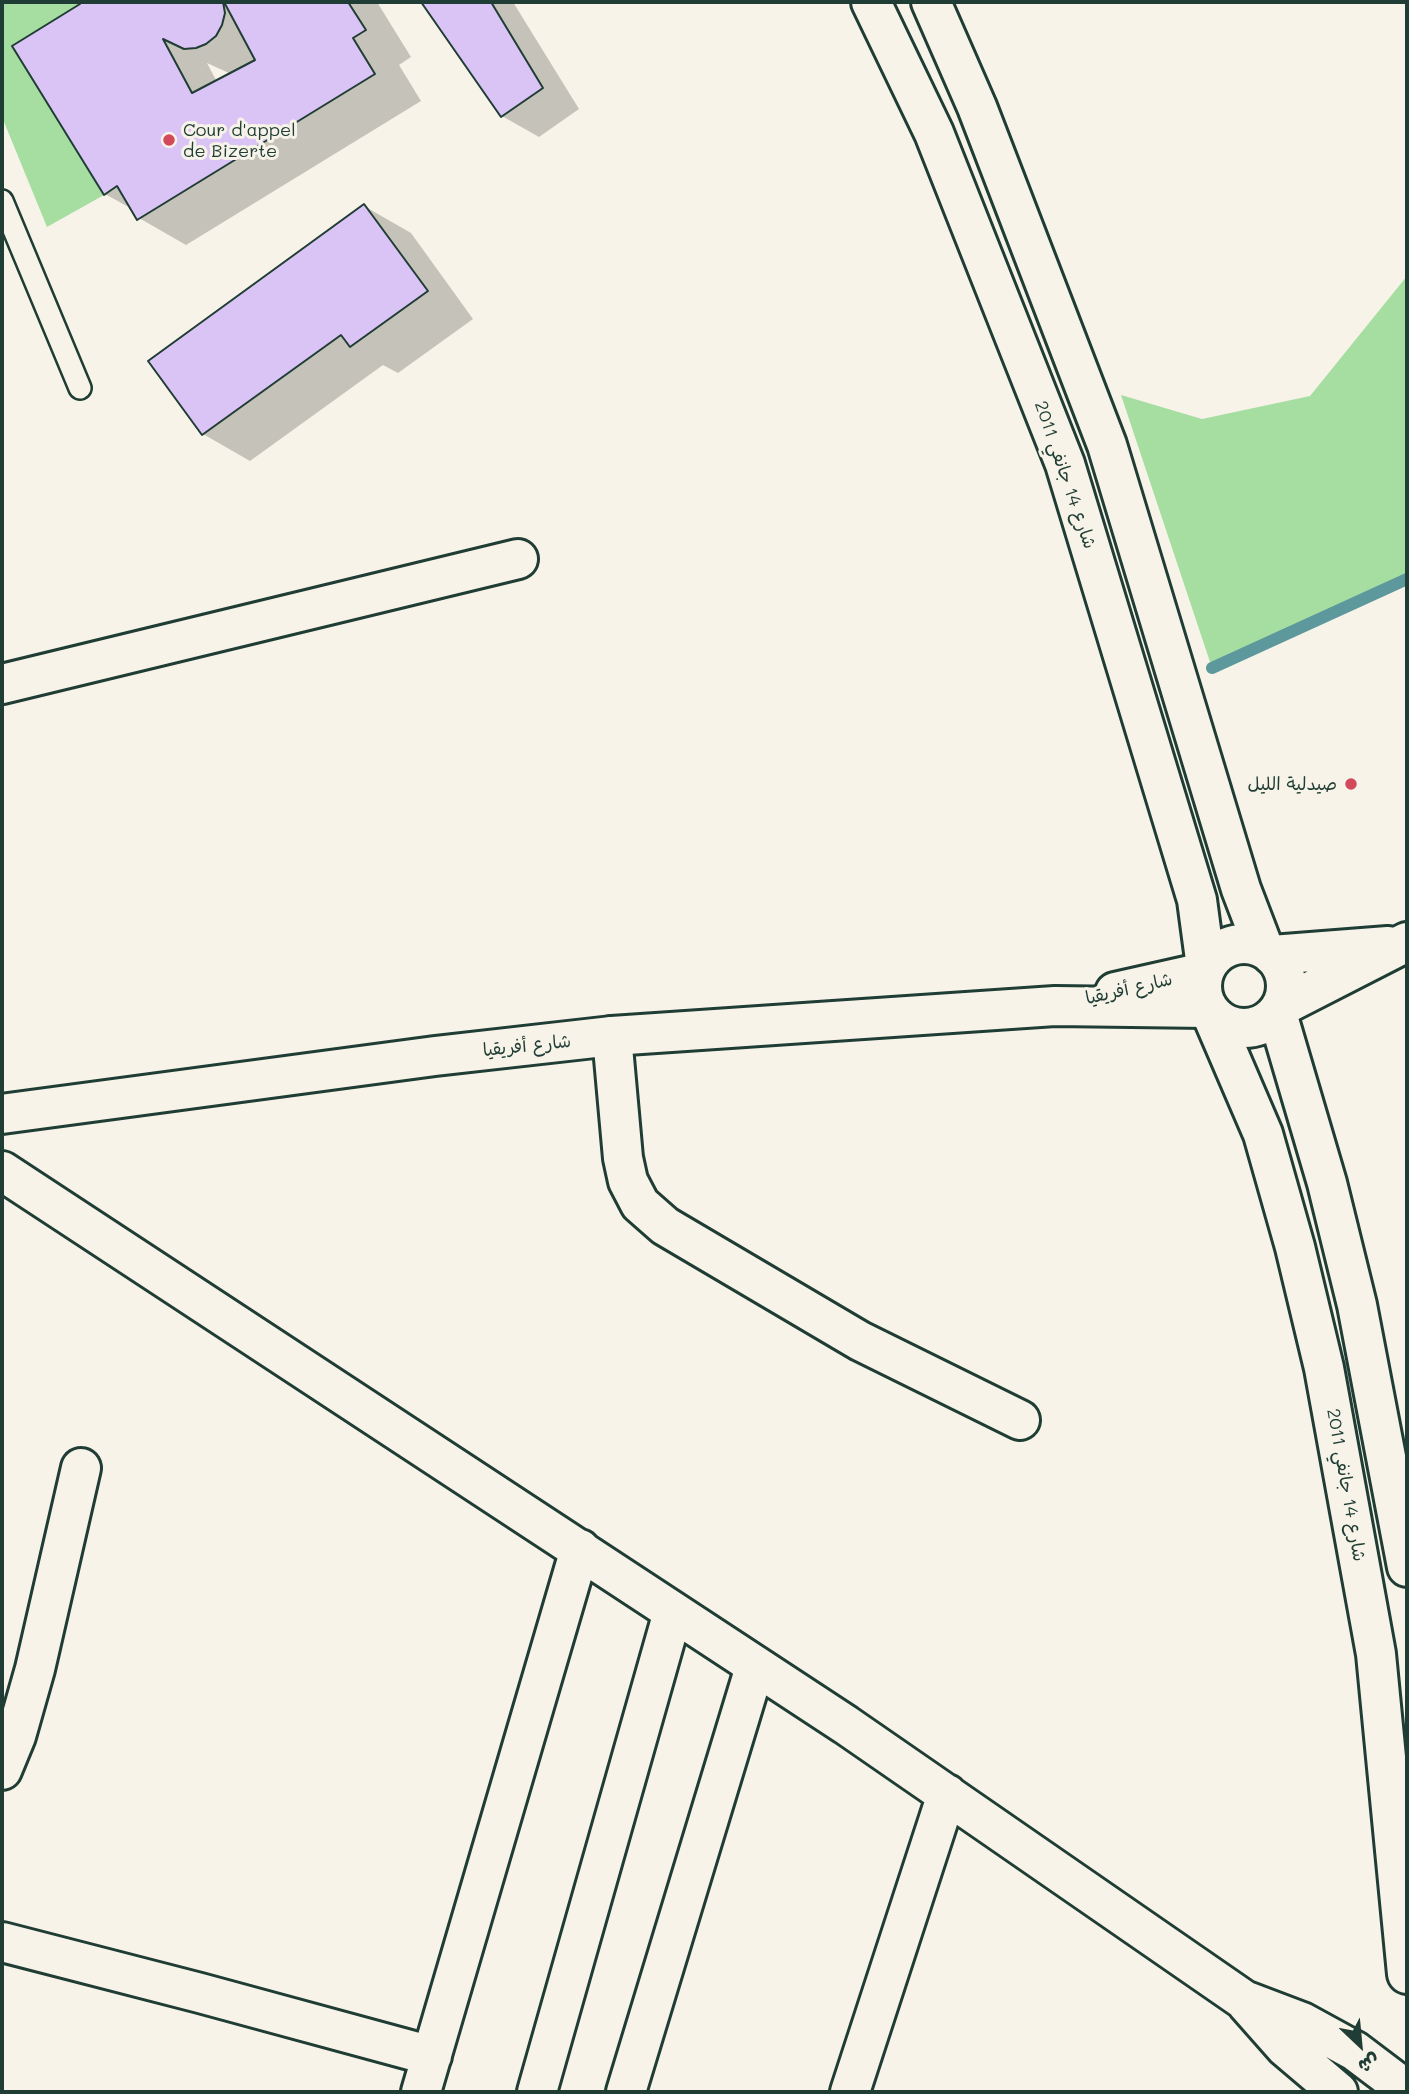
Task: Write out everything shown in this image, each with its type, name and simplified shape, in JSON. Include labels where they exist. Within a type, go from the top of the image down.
[{"type":"street","name":"شارع 14 جانفي 2011","points":[[871,2],[934,133],[1065,464],[1197,900],[1207,990],[1263,1134],[1295,1247],[1324,1368],[1376,1654],[1407,1974]]},
{"type":"street","points":[[931,2],[977,107],[1107,445],[1241,888],[1268,952],[1281,966],[1286,979],[1286,993],[1279,1010],[1327,1183],[1357,1305],[1407,1567]]},
{"type":"street","points":[[2,684],[518,559]]},
{"type":"street","points":[[1404,943],[1279,1010],[1265,1023],[1251,1028],[1236,1028],[1222,1023],[1207,990],[1217,954],[1231,946],[1248,944],[1268,952],[1404,943]]},
{"type":"street","name":"شارع أفريقيا","points":[[2,1114],[435,1056],[612,1036],[1055,1006],[1207,990]]},
{"type":"street","points":[[612,1036],[623,1158],[628,1181],[640,1204],[665,1226],[860,1342],[1020,1420]]},
{"type":"street","points":[[2,1171],[580,1549],[947,1794],[1244,2000],[1302,2022],[1355,2051],[1404,2088]]},
{"type":"street","points":[[2,1770],[16,1736],[35,1669],[81,1468]]},
{"type":"street","points":[[421,2092],[580,1549]]},
{"type":"street","points":[[537,2092],[673,1612]]},
{"type":"street","points":[[626,2092],[755,1667]]},
{"type":"street","points":[[850,2092],[947,1794]]},
{"type":"street","points":[[2,1942],[432,2056]]},
{"type":"street","points":[[1244,2000],[1285,2048],[1338,2092]]},
{"type":"lane","points":[[2,201],[80,388]]},
{"type":"green space","points":[[2,2],[80,4],[12,46],[104,195],[47,227],[2,117]]},
{"type":"green space","points":[[1407,276],[1407,579],[1212,668],[1121,395],[1202,419],[1310,396]]},
{"type":"building","name":"Cour d'appel de Bizerte","points":[[79,2],[223,2],[225,13],[222,25],[216,36],[206,44],[184,49],[163,39],[192,93],[255,60],[224,2],[348,2],[366,30],[353,38],[375,74],[137,220],[117,186],[104,195],[12,46],[80,4]]},
{"type":"building","points":[[421,2],[491,2],[543,88],[501,117]]},
{"type":"building","points":[[364,204],[428,291],[350,347],[341,335],[202,435],[148,361]]},
{"type":"waterway","points":[[1212,668],[1407,579]]},
{"type":"place","name":"Cour d'appel de Bizerte","points":[[169,140]]},
{"type":"place","name":"صيدلية الليل","points":[[1351,784]]}]
